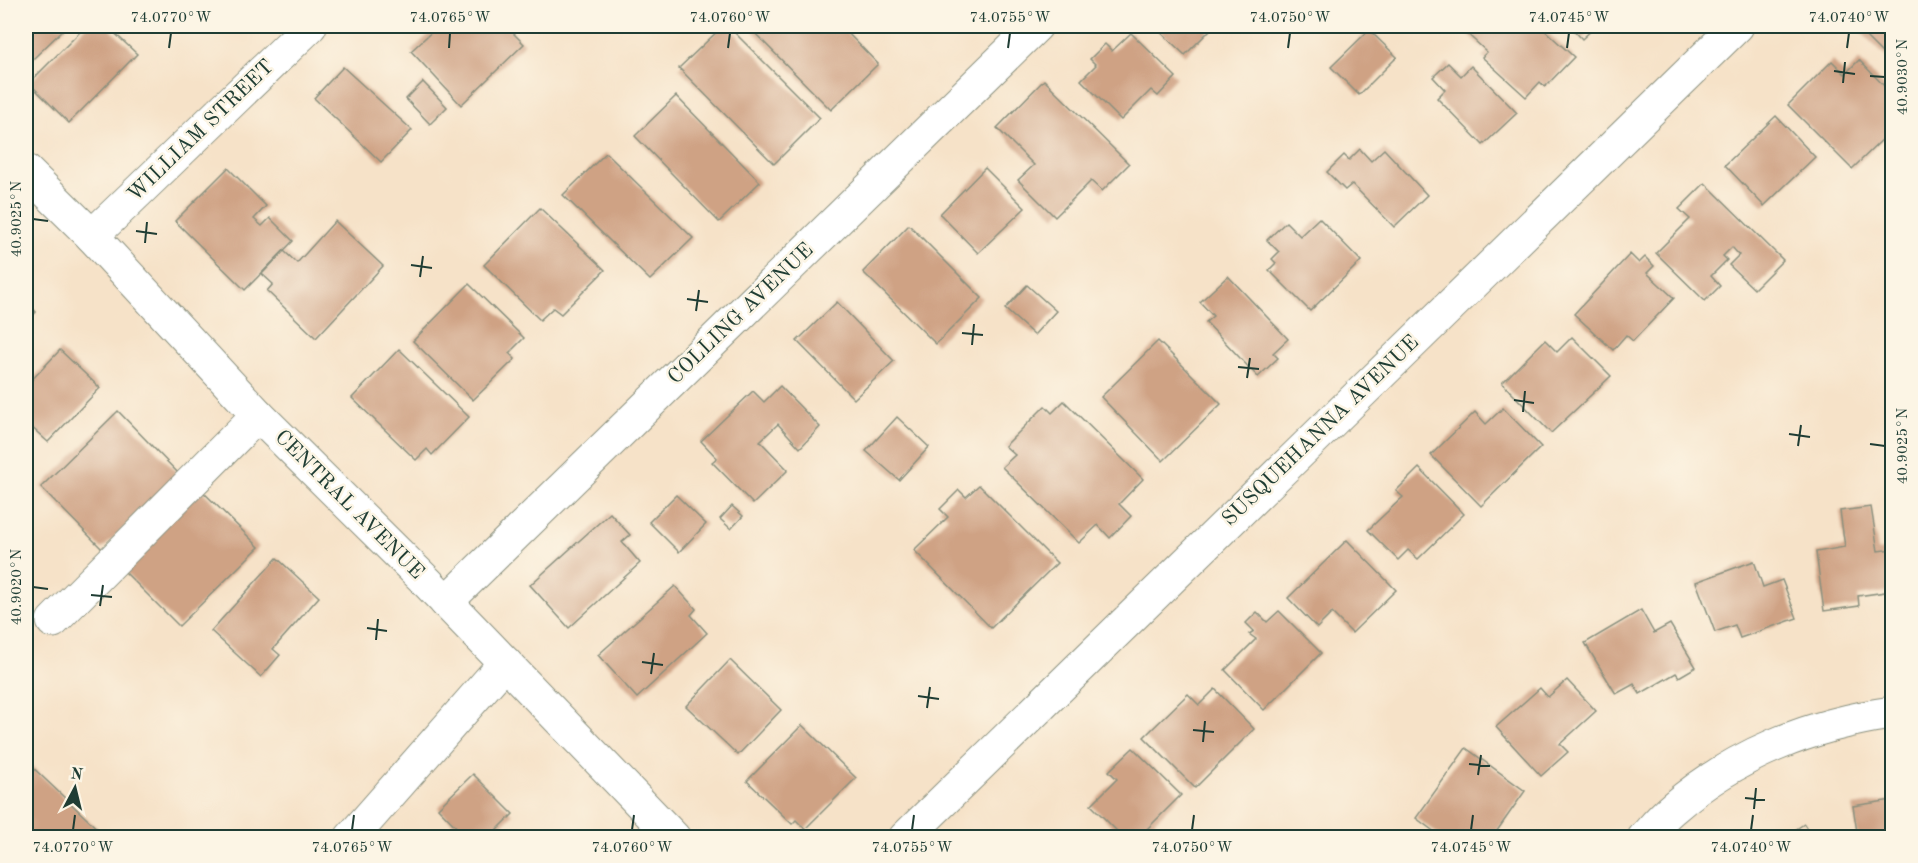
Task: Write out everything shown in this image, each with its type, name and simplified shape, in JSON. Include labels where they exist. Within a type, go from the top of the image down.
[{"type":"street","name":"WILLIAM STREET","points":[[93,236],[310,26]]},
{"type":"street","name":"COLLING AVENUE","points":[[446,602],[1036,26]]},
{"type":"street","name":"SUSQUEHANNA AVENUE","points":[[905,837],[1737,26]]},
{"type":"street","name":"CENTRAL AVENUE","points":[[26,171],[93,236],[258,415],[446,602],[674,837]]},
{"type":"street","points":[[53,621],[258,415]]},
{"type":"street","points":[[351,837],[505,663]]},
{"type":"street","points":[[1644,837],[1673,808],[1730,766],[1788,738],[1856,718],[1893,713]]},
{"type":"building","points":[[26,26],[67,26],[33,59],[26,51]]},
{"type":"building","points":[[86,26],[107,26],[137,54],[69,123],[29,83]]},
{"type":"building","points":[[438,26],[506,26],[524,44],[461,105],[411,51]]},
{"type":"building","points":[[723,26],[728,26],[820,118],[774,164],[679,68]]},
{"type":"building","points":[[748,26],[841,26],[878,64],[831,110]]},
{"type":"building","points":[[1154,26],[1214,26],[1185,55]]},
{"type":"building","points":[[1540,26],[1574,57],[1545,87],[1540,82],[1526,97],[1482,57],[1487,52],[1460,27]]},
{"type":"building","points":[[1570,26],[1596,26],[1582,39]]},
{"type":"building","points":[[1868,26],[1892,26],[1892,63],[1861,32]]},
{"type":"building","points":[[1369,30],[1397,57],[1359,95],[1331,67]]},
{"type":"building","points":[[1131,33],[1176,77],[1158,96],[1151,90],[1121,120],[1081,80],[1096,65],[1090,59],[1105,44],[1112,51]]},
{"type":"building","points":[[1859,60],[1892,94],[1892,138],[1888,134],[1852,169],[1788,105],[1832,61],[1845,74]]},
{"type":"building","points":[[1448,63],[1461,76],[1471,66],[1517,113],[1483,145],[1437,98],[1445,90],[1433,77]]},
{"type":"building","points":[[343,67],[412,130],[381,162],[314,98]]},
{"type":"building","points":[[1044,80],[1129,164],[1102,191],[1091,181],[1055,217],[1018,180],[1034,165],[997,128]]},
{"type":"building","points":[[423,82],[447,107],[430,124],[406,99]]},
{"type":"building","points":[[676,96],[760,182],[719,222],[635,136]]},
{"type":"building","points":[[1776,116],[1815,157],[1764,206],[1725,165]]},
{"type":"building","points":[[1360,149],[1371,161],[1384,149],[1427,195],[1394,227],[1352,184],[1345,190],[1327,172],[1344,155],[1349,160]]},
{"type":"building","points":[[606,153],[693,238],[650,280],[563,195]]},
{"type":"building","points":[[228,168],[266,206],[254,219],[262,226],[270,218],[293,241],[245,290],[175,221]]},
{"type":"building","points":[[985,168],[1025,208],[978,253],[940,214]]},
{"type":"building","points":[[1705,183],[1783,260],[1754,289],[1729,265],[1739,255],[1732,247],[1723,256],[1727,260],[1711,276],[1720,286],[1705,301],[1656,253],[1690,219],[1679,209]]},
{"type":"building","points":[[540,208],[605,270],[561,314],[553,308],[540,320],[484,265]]},
{"type":"building","points":[[1319,218],[1361,261],[1310,311],[1269,270],[1276,263],[1272,259],[1279,252],[1267,240],[1286,222],[1300,236]]},
{"type":"building","points":[[335,221],[383,266],[316,338],[267,291],[273,284],[262,274],[284,251],[297,263]]},
{"type":"building","points":[[909,225],[982,298],[936,344],[863,272]]},
{"type":"building","points":[[1630,254],[1639,263],[1645,257],[1654,266],[1647,273],[1674,298],[1633,341],[1626,335],[1613,350],[1574,314]]},
{"type":"building","points":[[1228,276],[1288,339],[1273,353],[1278,358],[1258,377],[1206,322],[1213,316],[1200,302]]},
{"type":"building","points":[[469,284],[524,338],[509,353],[515,359],[473,400],[413,341]]},
{"type":"building","points":[[1027,285],[1056,311],[1034,335],[1005,309]]},
{"type":"building","points":[[26,301],[36,312],[26,323]]},
{"type":"building","points":[[837,302],[894,361],[854,399],[797,341]]},
{"type":"building","points":[[1572,337],[1611,376],[1551,433],[1502,383],[1545,340],[1557,352]]},
{"type":"building","points":[[1158,341],[1221,404],[1163,461],[1101,397]]},
{"type":"building","points":[[399,349],[469,417],[432,455],[427,449],[416,460],[352,398]]},
{"type":"building","points":[[60,350],[100,388],[48,442],[28,424],[26,426],[26,386]]},
{"type":"building","points":[[780,386],[820,427],[800,448],[778,424],[760,441],[788,470],[753,504],[712,462],[717,458],[701,441],[753,391],[764,402]]},
{"type":"building","points":[[1064,401],[1143,479],[1119,504],[1131,516],[1110,538],[1098,525],[1079,543],[1002,467],[1015,455],[1005,446],[1045,406],[1052,413]]},
{"type":"building","points":[[1503,408],[1541,447],[1481,506],[1431,455],[1475,412],[1486,424]]},
{"type":"building","points":[[118,411],[180,475],[102,549],[41,487]]},
{"type":"building","points":[[897,417],[929,447],[899,480],[866,451]]},
{"type":"building","points":[[1419,468],[1464,514],[1418,559],[1408,550],[1398,560],[1368,530],[1403,497],[1396,491]]},
{"type":"building","points":[[194,483],[259,547],[179,626],[115,562]]},
{"type":"building","points":[[979,485],[1057,563],[991,628],[914,550],[948,517],[940,509],[959,490],[966,497]]},
{"type":"building","points":[[676,495],[706,524],[679,552],[649,522]]},
{"type":"building","points":[[732,506],[743,516],[731,529],[720,519]]},
{"type":"building","points":[[1871,507],[1878,551],[1892,549],[1892,591],[1858,596],[1859,606],[1824,611],[1816,552],[1845,547],[1840,511]]},
{"type":"building","points":[[610,513],[630,535],[622,542],[640,563],[569,628],[530,585]]},
{"type":"building","points":[[1347,540],[1396,590],[1352,633],[1332,613],[1317,628],[1288,598]]},
{"type":"building","points":[[277,558],[319,597],[273,649],[280,655],[261,677],[211,631]]},
{"type":"building","points":[[1754,561],[1763,587],[1782,580],[1797,618],[1740,638],[1735,625],[1715,632],[1696,582]]},
{"type":"building","points":[[675,586],[696,609],[691,615],[707,633],[637,698],[598,655]]},
{"type":"building","points":[[1641,610],[1654,633],[1670,624],[1696,667],[1679,677],[1676,673],[1640,694],[1634,684],[1616,694],[1585,643]]},
{"type":"building","points":[[1279,611],[1321,653],[1264,710],[1225,670],[1256,639],[1249,634],[1254,631],[1246,623],[1257,612],[1267,622]]},
{"type":"building","points":[[730,660],[781,710],[738,755],[686,706]]},
{"type":"building","points":[[1567,680],[1596,711],[1560,744],[1568,752],[1541,776],[1496,727],[1540,688],[1548,697]]},
{"type":"building","points":[[1215,689],[1254,729],[1195,788],[1144,737],[1188,694],[1199,705]]},
{"type":"building","points":[[802,725],[856,778],[805,829],[796,820],[792,824],[747,781]]},
{"type":"building","points":[[1133,748],[1181,795],[1138,838],[1124,838],[1091,805],[1117,779],[1109,771]]},
{"type":"building","points":[[1466,748],[1525,791],[1492,838],[1481,838],[1472,831],[1468,838],[1443,838],[1416,818]]},
{"type":"building","points":[[26,761],[107,838],[26,838]]},
{"type":"building","points":[[473,774],[513,814],[489,838],[467,838],[438,808]]},
{"type":"building","points":[[1892,800],[1892,838],[1858,838],[1853,806]]},
{"type":"building","points":[[1804,824],[1813,838],[1783,838]]}]
